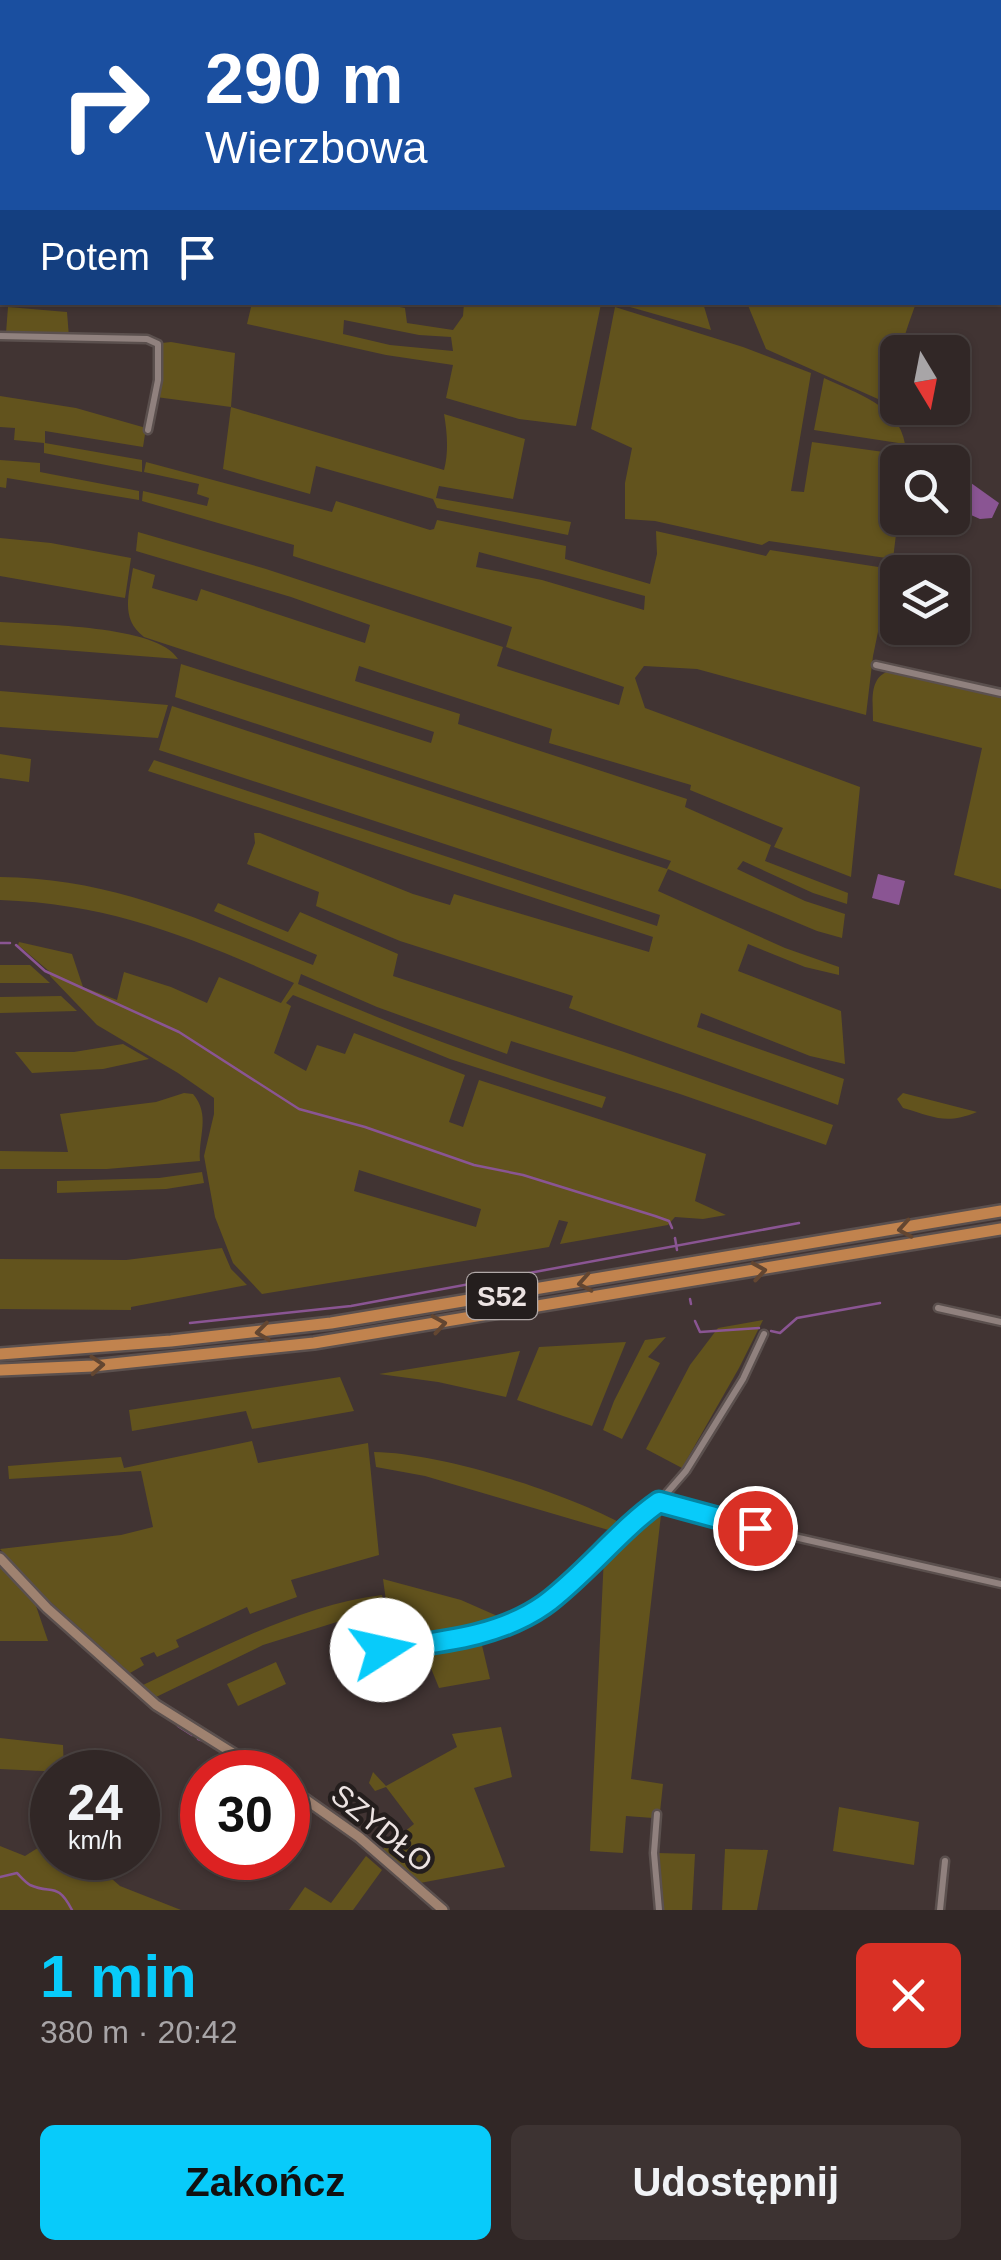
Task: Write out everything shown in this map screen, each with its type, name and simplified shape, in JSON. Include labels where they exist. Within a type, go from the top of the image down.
[{"type":"highway","name":"S52","points":[[0,1354],[171,1341],[331,1323],[1001,1211]]},
{"type":"highway","name":"S52","points":[[0,1370],[142,1362],[328,1342],[1001,1228]]},
{"type":"street","points":[[0,336],[147,339],[158,344],[158,380],[148,430]]},
{"type":"street","points":[[876,664],[1001,693]]},
{"type":"street","points":[[938,1308],[1001,1322]]},
{"type":"street","points":[[382,1650],[507,1626],[552,1598],[659,1502],[709,1438],[764,1334]]},
{"type":"street","points":[[659,1502],[1001,1584]]},
{"type":"street","points":[[0,1558],[47,1608],[117,1672],[156,1705],[227,1750]]},
{"type":"street","name":"SZYDŁO","points":[[310,1802],[359,1837],[444,1910]]},
{"type":"street","points":[[657,1814],[654,1848],[659,1910]]},
{"type":"street","points":[[940,1910],[945,1861]]},
{"type":"shaded area","points":[[252,305],[390,305],[405,308],[407,323],[453,330],[463,316],[464,305],[601,305],[576,426],[519,419],[446,398],[453,365],[386,355],[247,324]],"holes":[[[344,320],[419,335],[451,337],[453,351],[390,345],[343,334]]]},
{"type":"shaded area","points":[[623,305],[704,305],[711,330]]},
{"type":"shaded area","points":[[748,305],[915,305],[905,335],[880,335],[878,399],[766,349]]},
{"type":"shaded area","points":[[8,307],[67,312],[69,337],[6,333]]},
{"type":"shaded area","points":[[615,307],[811,373],[791,491],[804,492],[812,442],[880,452],[880,535],[896,535],[893,555],[880,557],[769,541],[762,545],[655,521],[625,519],[625,483],[632,448],[591,429]]},
{"type":"shaded area","points":[[162,343],[235,353],[231,407],[156,397]]},
{"type":"shaded area","points":[[824,378],[880,406],[880,425],[898,425],[905,444],[814,430]]},
{"type":"shaded area","points":[[0,396],[76,408],[146,428],[143,447],[45,431],[45,443],[142,460],[142,472],[44,453],[44,443],[14,440],[15,428],[0,427]]},
{"type":"shaded area","points":[[231,407],[444,470],[444,414],[525,439],[513,499],[439,486],[436,498],[571,522],[568,535],[437,508],[433,499],[316,466],[310,494],[223,469]]},
{"type":"shaded area","points":[[0,460],[40,463],[40,472],[139,491],[139,500],[7,478],[6,488],[0,487]]},
{"type":"shaded area","points":[[146,462],[332,512],[336,501],[430,530],[437,520],[566,546],[565,559],[650,584],[657,554],[656,531],[766,556],[770,550],[880,567],[880,622],[866,715],[697,669],[644,666],[635,678],[645,708],[860,787],[851,877],[774,847],[783,828],[690,790],[691,785],[549,743],[552,729],[359,666],[355,681],[460,714],[458,724],[687,799],[685,807],[771,845],[765,861],[848,893],[847,904],[743,861],[737,869],[805,901],[845,914],[842,938],[668,869],[658,891],[785,948],[839,967],[839,975],[805,967],[748,944],[738,971],[841,1011],[845,1064],[810,1056],[701,1013],[697,1027],[844,1079],[838,1105],[569,1008],[573,996],[400,941],[316,906],[319,892],[247,864],[255,843],[254,833],[260,833],[450,905],[454,894],[649,952],[653,937],[148,771],[154,760],[657,926],[660,915],[159,750],[172,706],[667,869],[671,861],[175,697],[181,664],[431,743],[434,732],[144,637],[129,614],[133,568],[155,575],[152,588],[197,601],[201,589],[365,643],[370,625],[136,551],[138,532],[266,569],[503,647],[497,666],[619,705],[624,687],[506,647],[512,627],[293,556],[294,545],[142,501],[143,491],[207,506],[209,498],[197,494],[199,484],[144,472]],"holes":[[[479,552],[645,596],[644,610],[542,580],[476,567]]]},
{"type":"shaded area","points":[[970,482],[999,503],[992,518],[970,515]]},
{"type":"shaded area","points":[[0,538],[131,558],[125,598],[0,576]]},
{"type":"shaded area","points":[[0,622],[123,633],[147,639],[178,659],[0,645]]},
{"type":"shaded area","points":[[893,670],[1001,697],[1001,889],[954,875],[982,748],[873,721],[876,683]]},
{"type":"shaded area","points":[[0,691],[168,705],[158,738],[0,727]]},
{"type":"shaded area","points":[[0,754],[31,759],[29,782],[0,778]]},
{"type":"shaded area","points":[[878,874],[905,881],[899,905],[872,898]]},
{"type":"shaded area","points":[[0,877],[83,885],[198,919],[313,965],[317,955],[214,911],[218,903],[288,932],[300,912],[398,954],[393,976],[833,1125],[826,1145],[511,1041],[507,1054],[377,1007],[301,974],[298,984],[374,1016],[606,1097],[602,1108],[450,1059],[293,995],[286,1003],[291,1006],[274,1053],[306,1071],[317,1045],[345,1054],[354,1033],[465,1075],[449,1122],[463,1127],[479,1080],[706,1154],[695,1201],[726,1215],[703,1219],[675,1217],[668,1225],[560,1244],[568,1222],[559,1220],[549,1247],[262,1294],[233,1263],[215,1217],[204,1156],[214,1098],[97,1025],[50,972],[18,945],[19,942],[72,954],[83,987],[117,1000],[124,972],[207,1003],[219,977],[281,1003],[294,983],[186,938],[116,916],[0,900]],"holes":[[[359,1170],[481,1209],[476,1227],[354,1191]]]},
{"type":"shaded area","points":[[0,965],[30,965],[50,983],[0,983]]},
{"type":"shaded area","points":[[61,996],[77,1011],[0,1013],[0,997]]},
{"type":"shaded area","points":[[123,1044],[149,1059],[103,1069],[32,1073],[15,1052],[74,1052]]},
{"type":"shaded area","points":[[903,1093],[977,1112],[948,1119],[932,1117],[903,1108],[897,1099]]},
{"type":"shaded area","points":[[193,1094],[201,1110],[200,1161],[107,1169],[0,1169],[0,1151],[68,1152],[60,1114],[156,1102]]},
{"type":"shaded area","points":[[202,1172],[204,1183],[166,1189],[57,1193],[57,1181],[159,1178]]},
{"type":"shaded area","points":[[222,1248],[231,1269],[247,1285],[131,1310],[0,1309],[0,1259],[126,1260]]},
{"type":"shaded area","points":[[763,1320],[682,1468],[646,1449],[690,1365],[718,1328]]},
{"type":"shaded area","points":[[666,1337],[648,1357],[660,1363],[622,1439],[603,1430],[645,1340]]},
{"type":"shaded area","points":[[626,1342],[592,1426],[517,1400],[539,1347]]},
{"type":"shaded area","points":[[520,1351],[506,1397],[379,1374]]},
{"type":"shaded area","points":[[340,1377],[354,1411],[252,1429],[246,1411],[132,1431],[129,1410]]},
{"type":"shaded area","points":[[252,1441],[258,1463],[368,1443],[379,1555],[291,1580],[297,1597],[250,1614],[247,1607],[176,1640],[179,1647],[157,1657],[154,1652],[140,1658],[144,1665],[130,1673],[45,1597],[0,1549],[121,1535],[153,1527],[141,1471],[9,1479],[8,1466],[121,1457],[124,1468]]},
{"type":"shaded area","points":[[374,1452],[434,1459],[504,1477],[572,1501],[628,1527],[622,1534],[425,1476],[376,1467]]},
{"type":"shaded area","points":[[662,1506],[631,1779],[663,1784],[660,1812],[655,1811],[653,1818],[626,1816],[623,1853],[590,1851],[604,1556]]},
{"type":"shaded area","points":[[0,1566],[35,1603],[48,1641],[0,1641]]},
{"type":"shaded area","points":[[383,1579],[461,1600],[502,1618],[462,1636],[387,1647],[390,1630]]},
{"type":"shaded area","points":[[382,1595],[385,1607],[263,1645],[154,1698],[143,1685],[289,1619]]},
{"type":"shaded area","points":[[480,1637],[490,1679],[439,1688],[422,1646]]},
{"type":"shaded area","points":[[276,1662],[286,1684],[238,1706],[227,1684]]},
{"type":"shaded area","points":[[501,1727],[512,1777],[474,1788],[505,1867],[420,1883],[383,1849],[414,1824],[386,1787],[375,1791],[369,1783],[373,1772],[386,1786],[457,1747],[452,1734]]},
{"type":"shaded area","points":[[0,1738],[63,1745],[63,1750],[30,1750],[30,1770],[0,1769]]},
{"type":"shaded area","points":[[839,1807],[919,1822],[914,1865],[833,1851]]},
{"type":"shaded area","points":[[0,1846],[25,1856],[30,1853],[30,1880],[113,1880],[181,1910],[0,1910]]},
{"type":"shaded area","points":[[725,1849],[768,1850],[757,1910],[722,1910]]},
{"type":"shaded area","points":[[657,1853],[695,1854],[692,1910],[661,1910]]},
{"type":"shaded area","points":[[366,1856],[382,1870],[353,1910],[289,1910],[305,1887],[331,1903]]},
{"type":"waterway","points":[[0,943],[10,943]]},
{"type":"waterway","points":[[16,945],[45,971],[179,1032],[299,1109],[474,1165],[523,1175],[655,1216],[669,1221],[672,1228]]},
{"type":"waterway","points":[[190,1323],[351,1306],[799,1223]]},
{"type":"waterway","points":[[675,1238],[677,1250]]},
{"type":"waterway","points":[[690,1299],[691,1304]]},
{"type":"waterway","points":[[771,1331],[780,1333],[797,1318],[880,1303]]},
{"type":"waterway","points":[[695,1321],[700,1332],[759,1328]]},
{"type":"waterway","points":[[178,1726],[192,1735]]},
{"type":"waterway","points":[[0,1877],[17,1873],[30,1885],[58,1892],[72,1910]]},
{"type":"route","points":[[382,1650],[507,1626],[541,1607],[659,1502],[755,1528]]}]
